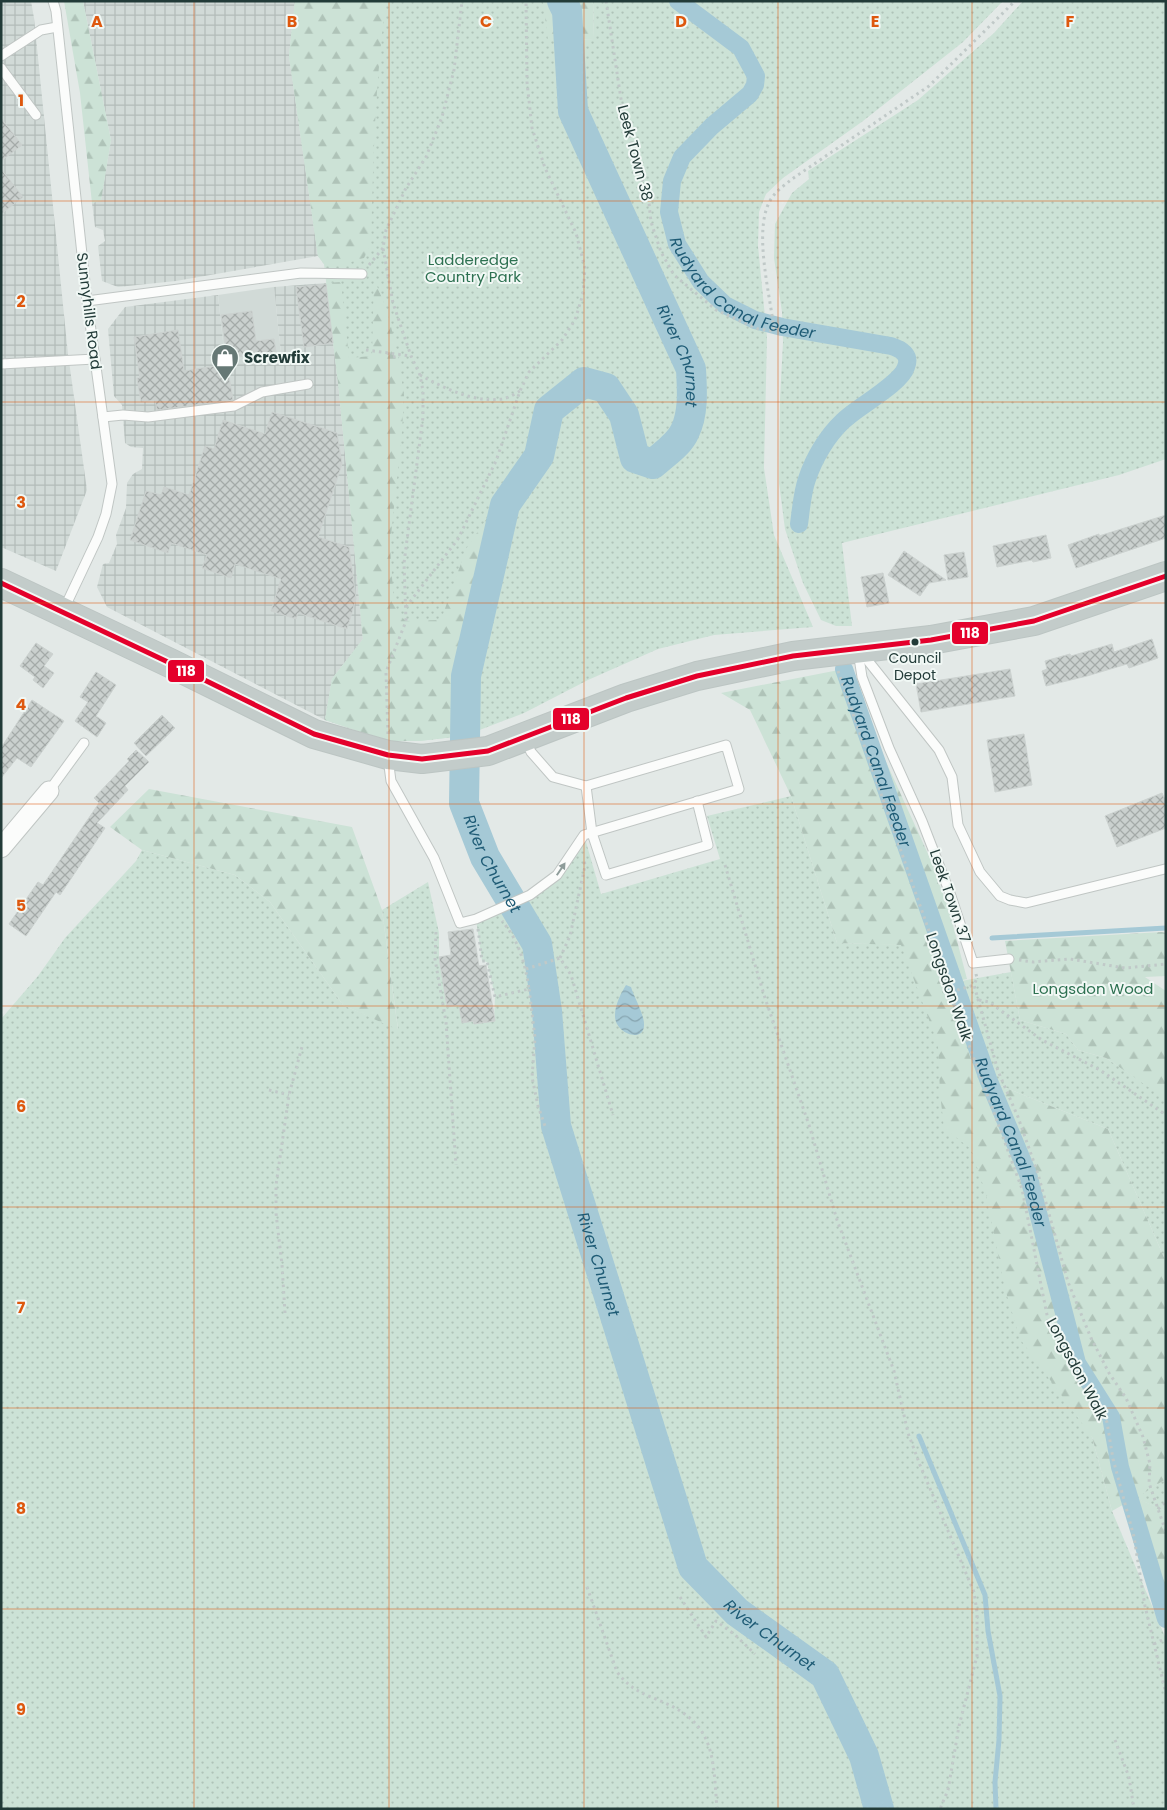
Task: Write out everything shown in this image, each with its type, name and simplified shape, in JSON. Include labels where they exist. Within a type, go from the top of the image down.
[{"type":"highway","points":[[1,583],[63,611],[314,734],[388,755],[422,759],[488,751],[626,698],[697,676],[793,656],[931,640],[1034,621],[1166,576]]},
{"type":"street","points":[[1,848],[49,791]]},
{"type":"lane","name":"Sunnyhills Road","points":[[53,1],[87,302],[112,484],[98,537],[63,611]]},
{"type":"lane","points":[[1,56],[41,30],[57,27]]},
{"type":"lane","points":[[1,68],[36,115]]},
{"type":"lane","points":[[87,302],[301,273],[362,274]]},
{"type":"lane","points":[[1,364],[94,359]]},
{"type":"lane","points":[[103,417],[123,415],[148,418],[234,406],[262,392],[308,384]]},
{"type":"lane","points":[[846,650],[939,750],[952,777],[958,825],[980,872],[1000,896],[1010,900],[1026,902],[1166,869]]},
{"type":"lane","name":"Leek Town 37","points":[[846,650],[862,677],[889,748],[922,821],[952,896],[973,963],[1009,959]]},
{"type":"lane","points":[[388,755],[391,781],[434,858],[460,924],[477,922],[505,906],[530,896],[557,875],[588,834],[739,789],[726,745],[586,786],[553,777],[531,752],[525,737]]},
{"type":"lane","points":[[49,791],[84,743]]},
{"type":"lane","points":[[586,786],[588,834],[606,875],[708,845],[696,802]]},
{"type":"path","points":[[388,755],[386,672],[406,621],[404,563],[423,417],[423,391],[420,375],[411,356],[393,303],[383,248],[386,230],[406,188],[426,157],[442,117],[454,70],[462,1]]},
{"type":"path","points":[[406,608],[458,539],[496,461],[520,391],[529,372],[562,340],[575,320],[583,294],[585,268],[576,233],[544,168],[532,128],[527,82],[526,1]]},
{"type":"path","name":"Leek Town 38","points":[[606,1],[623,112],[638,169],[648,194],[651,222],[661,252],[674,275],[716,310],[758,329],[774,331],[762,238],[764,216],[773,196],[792,179],[928,86],[1015,1]]},
{"type":"path","points":[[362,274],[383,248]]},
{"type":"path","points":[[366,350],[411,356]]},
{"type":"path","points":[[420,375],[434,383],[472,397],[504,399],[520,391]]},
{"type":"path","name":"Longsdon Walk","points":[[846,650],[838,670],[1022,1189],[1048,1320],[1088,1395],[1107,1422],[1114,1459],[1134,1537],[1154,1644],[1166,1694]]},
{"type":"path","points":[[526,969],[560,958],[570,936],[584,866],[584,855]]},
{"type":"path","points":[[726,865],[765,998],[809,1125],[837,1220],[894,1371],[908,1433],[974,1592],[977,1612],[977,1656],[959,1726],[948,1790],[940,1809]]},
{"type":"path","points":[[529,989],[495,996],[487,961],[482,961],[477,922],[502,920],[518,943],[526,969],[529,989],[535,1038],[532,1076],[538,1106],[545,1126]]},
{"type":"path","points":[[436,932],[435,958],[446,1022],[456,1165]]},
{"type":"path","points":[[560,958],[571,975],[613,1115]]},
{"type":"path","points":[[1009,959],[1033,962],[1070,959],[1125,968],[1166,964]]},
{"type":"path","points":[[952,992],[974,985],[998,1071],[1018,1117],[1038,1174],[1068,1282],[1091,1338],[1126,1398],[1143,1437],[1150,1464],[1149,1483],[1166,1532]]},
{"type":"path","points":[[979,1000],[989,1002],[1042,1040],[1100,1070],[1166,1115]]},
{"type":"path","points":[[285,1313],[275,1198],[289,1096],[303,1043]]},
{"type":"path","points":[[268,1090],[289,1096]]},
{"type":"path","points":[[1158,1509],[1166,1502]]},
{"type":"path","points":[[587,1587],[618,1672],[626,1683],[637,1692],[684,1713],[693,1720],[709,1744],[713,1757],[717,1809]]},
{"type":"path","points":[[680,1597],[706,1637],[716,1621],[734,1634],[755,1654]]},
{"type":"path","points":[[1154,1644],[1164,1639]]},
{"type":"path","points":[[1115,1740],[1129,1777],[1134,1809]]},
{"type":"shaded area","points":[[1,1],[31,1],[34,18],[68,354],[87,490],[56,571],[1,547]]},
{"type":"shaded area","points":[[83,1],[295,1],[289,56],[318,256],[176,281],[118,287],[102,281],[98,246],[105,241],[103,230],[95,227],[92,203],[101,200],[111,140]]},
{"type":"shaded area","points":[[326,283],[339,391],[363,639],[332,679],[325,720],[107,607],[97,587],[103,564],[109,563],[117,544],[116,535],[126,508],[127,483],[133,474],[142,469],[143,448],[131,447],[125,443],[122,405],[114,396],[108,329],[125,307],[218,295],[225,360],[281,353],[274,287]]},
{"type":"shaded area","points":[[274,287],[281,353],[225,360],[218,295]]},
{"type":"green space","points":[[64,1],[83,1],[111,140],[101,201],[92,203],[80,93]]},
{"type":"green space","name":"Ladderedge Country Park","points":[[295,1],[555,1],[562,40],[594,39],[593,1],[1003,1],[963,42],[863,121],[783,178],[766,194],[759,212],[758,246],[767,337],[764,468],[774,535],[813,627],[714,635],[658,649],[588,680],[524,713],[477,731],[454,737],[419,741],[388,741],[325,720],[332,679],[363,639],[339,391],[324,264],[318,256],[289,56]]},
{"type":"green space","points":[[295,1],[386,1],[377,92],[371,244],[364,258],[340,265],[324,264],[318,256],[289,56]]},
{"type":"green space","points":[[543,1],[593,1],[594,39],[548,40]]},
{"type":"green space","points":[[1023,1],[1166,1],[1166,459],[1119,475],[842,543],[852,626],[836,626],[821,620],[803,583],[785,529],[779,483],[783,342],[782,312],[774,258],[775,224],[792,193],[809,179],[808,171],[918,100],[994,33]]},
{"type":"green space","points":[[374,279],[387,310],[398,356],[404,395],[390,545],[393,592],[397,613],[406,621],[441,620],[466,549],[498,502],[456,675],[454,737],[419,741],[388,741],[325,720],[332,679],[363,639],[339,391],[326,283],[341,282],[349,358],[372,356]]},
{"type":"green space","points":[[849,668],[871,729],[929,856],[949,910],[967,979],[939,985],[962,1035],[982,1089],[1001,1086],[1108,1129],[1166,1262],[1166,1479],[1136,1498],[1166,1511],[1166,1595],[1135,1498],[1112,1511],[1092,1437],[1020,1339],[1005,1289],[986,1194],[971,1149],[944,1128],[938,1044],[901,945],[837,943],[791,796],[750,710],[721,693]]},
{"type":"green space","points":[[149,789],[352,827],[382,910],[398,1030],[343,1005],[270,902],[235,875],[142,850],[110,827]]},
{"type":"green space","points":[[791,796],[837,943],[921,945],[939,985],[1011,972],[1020,1020],[1066,1034],[1078,1050],[1106,1058],[1160,1094],[1166,1095],[1166,1262],[1108,1129],[1001,1086],[982,1090],[1092,1437],[1112,1511],[1166,1639],[1166,1809],[1,1809],[1,1019],[38,976],[65,938],[136,861],[142,850],[235,875],[270,902],[343,1005],[398,1029],[382,910],[428,882],[439,933],[439,957],[447,1007],[459,1005],[474,1024],[494,1021],[495,996],[487,962],[482,961],[476,919],[498,910],[557,875],[584,835],[601,894],[720,859],[707,816]]},
{"type":"green space","name":"Longsdon Wood","points":[[1166,933],[1166,976],[1145,977],[1166,991],[1166,1095],[1160,1095],[1106,1058],[1078,1050],[1066,1034],[1020,1020],[1005,941]]},
{"type":"green space","points":[[1166,1479],[1166,1511],[1135,1498]]},
{"type":"water","points":[[626,985],[631,987],[644,1020],[643,1030],[640,1034],[635,1035],[624,1031],[616,1022],[616,1007]]},
{"type":"building","points":[[1,118],[22,145],[1,161]]},
{"type":"building","points":[[1,169],[23,197],[1,214]]},
{"type":"building","points":[[326,284],[333,343],[304,347],[296,287]]},
{"type":"building","points":[[252,311],[256,341],[274,339],[276,352],[227,358],[221,315]]},
{"type":"building","points":[[178,330],[184,371],[227,364],[233,400],[157,410],[155,400],[141,402],[137,378],[140,378],[134,337]]},
{"type":"building","points":[[272,412],[337,433],[342,464],[318,537],[349,547],[356,599],[347,629],[298,613],[296,619],[271,611],[281,579],[235,564],[231,578],[202,568],[207,555],[171,543],[168,553],[130,540],[146,491],[161,495],[164,487],[189,495],[205,446],[214,449],[223,420],[265,434]]},
{"type":"building","points":[[1166,515],[1166,538],[1076,568],[1068,545]]},
{"type":"building","points":[[1046,535],[1051,558],[997,567],[993,546]]},
{"type":"building","points":[[904,551],[946,580],[929,583],[920,596],[888,575]]},
{"type":"building","points":[[964,552],[968,577],[948,580],[944,555]]},
{"type":"building","points":[[883,573],[889,603],[867,607],[861,577]]},
{"type":"building","points":[[1152,639],[1158,658],[1129,668],[1127,664],[1046,686],[1042,671],[1047,669],[1045,661],[1070,654],[1071,656],[1112,644],[1114,652]]},
{"type":"building","points":[[36,643],[53,654],[44,666],[54,673],[43,688],[33,680],[35,677],[20,666]]},
{"type":"building","points":[[1010,669],[1015,696],[921,712],[916,684]]},
{"type":"building","points":[[96,672],[116,685],[96,716],[106,723],[97,737],[75,721],[88,702],[80,697]]},
{"type":"building","points":[[32,700],[64,721],[31,767],[17,758],[1,778],[1,748]]},
{"type":"building","points":[[162,715],[175,728],[146,756],[134,743]]},
{"type":"building","points":[[1024,734],[1032,785],[995,792],[987,740]]},
{"type":"building","points":[[136,750],[149,762],[125,786],[128,790],[97,823],[105,828],[60,895],[56,892],[26,936],[9,924],[38,882],[43,885],[99,803],[94,798],[129,761],[127,759]]},
{"type":"building","points":[[1162,793],[1166,802],[1166,828],[1117,847],[1105,816]]},
{"type":"building","points":[[473,929],[479,966],[486,965],[495,1021],[474,1024],[473,1021],[462,1023],[459,1005],[447,1007],[439,957],[451,955],[448,932]]},
{"type":"waterway","name":"River Churnet","points":[[562,1],[567,11],[573,111],[691,369],[691,408],[688,424],[682,436],[675,445],[653,464],[635,458],[624,415],[606,388],[584,382],[549,410],[539,456],[505,505],[466,676],[464,803],[485,857],[537,944],[547,1011],[556,1126],[693,1567],[737,1612],[825,1675],[864,1756],[879,1809]]},
{"type":"waterway","name":"Rudyard Canal Feeder","points":[[678,1],[741,48],[756,76],[755,85],[750,94],[712,126],[682,157],[672,181],[669,212],[677,244],[701,282],[725,305],[755,320],[782,327],[891,346],[904,353],[907,359],[906,367],[896,381],[850,415],[826,440],[813,463],[807,479],[799,524]]},
{"type":"waterway","name":"Rudyard Canal Feeder","points":[[844,669],[988,1079],[1028,1174],[1077,1363],[1111,1417],[1120,1467],[1166,1619]]},
{"type":"waterway","points":[[992,938],[1166,928]]},
{"type":"waterway","points":[[919,1436],[985,1595],[988,1631],[1000,1696],[999,1740],[995,1782],[996,1809]]},
{"type":"transit line","name":"118","points":[[1,583],[314,734],[388,755],[422,759],[488,751],[626,698],[697,676],[793,656],[931,640],[1034,621],[1166,576]]},
{"type":"place","name":"Screwfix","points":[[225,382]]},
{"type":"place","name":"Council Depot","points":[[915,642]]}]
